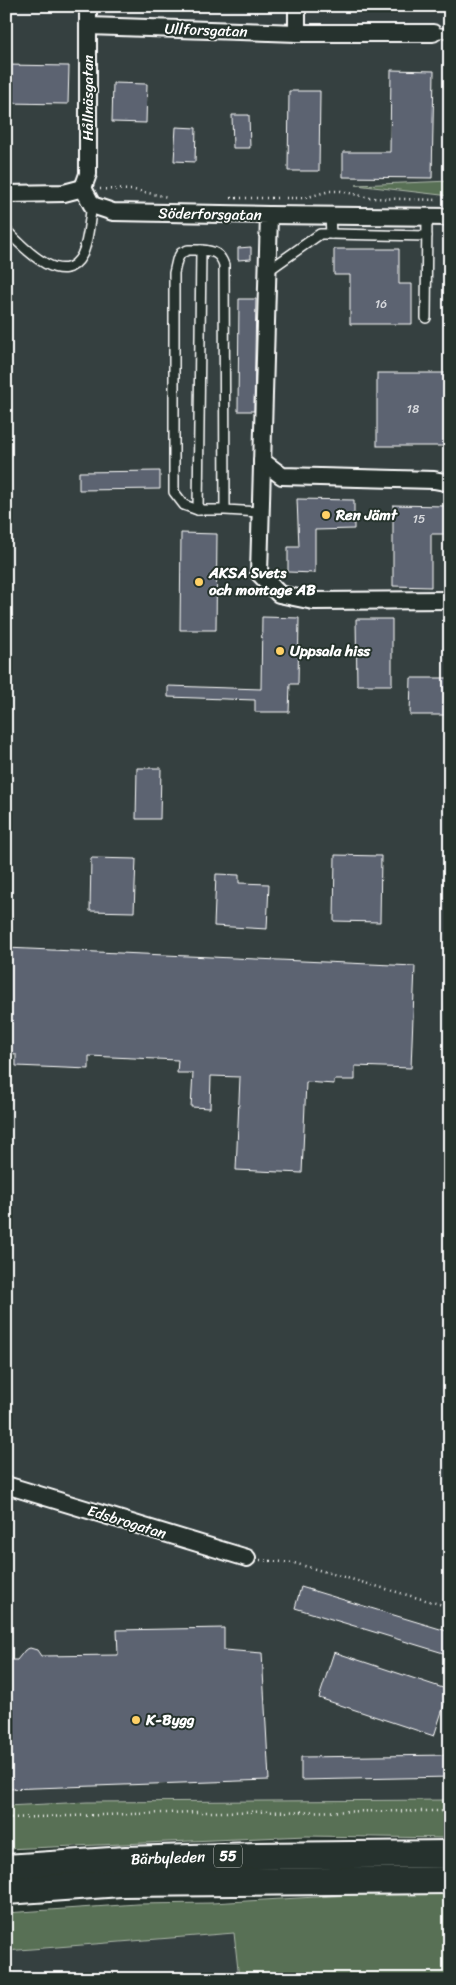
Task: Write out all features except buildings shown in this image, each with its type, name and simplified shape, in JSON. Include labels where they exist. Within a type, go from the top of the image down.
[{"type":"main road","name":"Bärbyleden","points":[[6,1868],[126,1860],[256,1856],[450,1854]]},
{"type":"main road","name":"Bärbyleden","points":[[6,1891],[121,1883],[450,1880]]},
{"type":"street","name":"Hållnäsgatan","points":[[83,188],[88,174],[88,6]]},
{"type":"street","points":[[297,6],[297,32]]},
{"type":"street","name":"Ullforsgatan","points":[[88,26],[297,32],[433,33]]},
{"type":"street","points":[[6,194],[64,193],[83,188],[92,205]]},
{"type":"street","name":"Söderforsgatan","points":[[92,205],[113,212],[269,215],[259,573],[279,594],[313,601],[450,600]]},
{"type":"street","points":[[269,215],[450,217]]},
{"type":"street","points":[[262,461],[282,476],[434,480],[450,483]]},
{"type":"street","name":"Edsbrogatan","points":[[6,1485],[247,1558]]},
{"type":"lane","points":[[433,33],[450,33]]},
{"type":"lane","points":[[6,230],[24,248],[50,267],[62,269],[72,266],[81,257],[85,247],[92,205]]},
{"type":"lane","points":[[330,216],[331,234]]},
{"type":"lane","points":[[426,318],[427,217]]},
{"type":"lane","points":[[266,272],[320,234],[427,236]]},
{"type":"lane","points":[[224,510],[224,265],[221,256],[213,251],[188,250],[181,253],[174,273],[174,492],[184,504],[198,510],[260,512]]},
{"type":"lane","points":[[198,510],[201,250]]},
{"type":"path","points":[[83,188],[134,190],[174,198]]},
{"type":"path","points":[[224,198],[304,198],[330,191],[341,191],[370,198],[441,200]]},
{"type":"path","points":[[247,1558],[294,1563],[450,1607]]},
{"type":"path","points":[[6,1818],[196,1812],[450,1811]]},
{"type":"shaded area","points":[[6,6],[450,6],[450,1800],[87,1802],[6,1806]]},
{"type":"shaded area","points":[[235,1933],[239,1979],[6,1979],[6,1951]]},
{"type":"green space","points":[[450,181],[450,196],[356,185]]},
{"type":"green space","points":[[450,1800],[450,1838],[306,1836],[6,1849],[6,1806],[87,1802]]},
{"type":"green space","points":[[450,1893],[450,1979],[239,1979],[234,1933],[6,1951],[6,1913],[137,1904],[212,1903],[351,1895]]},
{"type":"place","name":"Ren Jämt","points":[[326,515]]},
{"type":"place","name":"AKSA Svets och montage AB","points":[[199,582]]},
{"type":"place","name":"Uppsala hiss","points":[[280,651]]},
{"type":"place","name":"K-Bygg","points":[[136,1720]]}]
